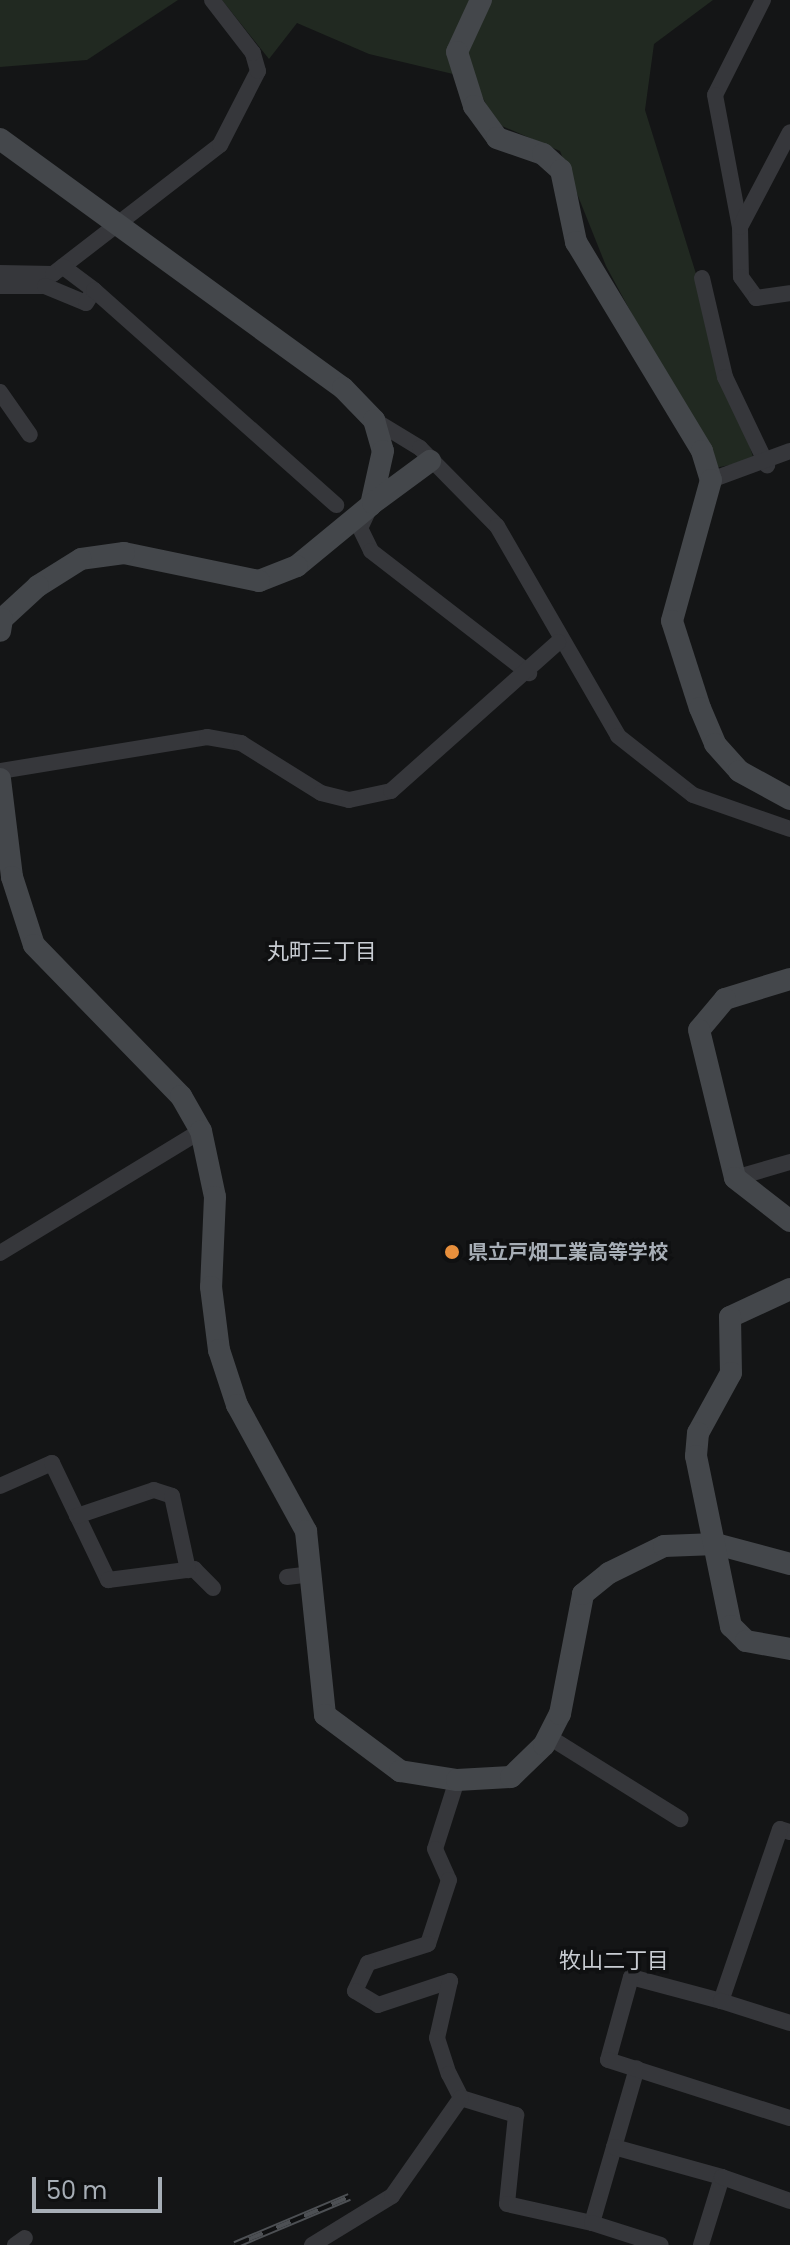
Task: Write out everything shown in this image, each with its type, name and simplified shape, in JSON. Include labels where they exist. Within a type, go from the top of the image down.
[{"type":"street","points":[[0,273],[53,274],[121,225],[220,145],[258,71],[253,53],[212,0]]},
{"type":"street","points":[[481,0],[457,52],[474,106],[497,138],[543,154],[561,170],[576,242],[702,451],[711,480],[675,600],[676,634],[715,744],[739,771],[790,799]]},
{"type":"street","points":[[763,0],[715,95],[740,227],[741,277],[750,295],[790,293]]},
{"type":"street","points":[[740,227],[790,132]]},
{"type":"street","points":[[0,139],[343,388],[374,420],[430,461],[497,526],[558,642],[618,736],[660,774],[693,795],[790,829]]},
{"type":"street","points":[[63,267],[94,290],[336,505]]},
{"type":"street","points":[[702,278],[725,377],[767,465]]},
{"type":"street","points":[[0,286],[45,286],[86,303],[94,290]]},
{"type":"street","points":[[0,392],[30,435]]},
{"type":"street","points":[[374,420],[383,451],[371,505],[360,528],[371,551],[529,673]]},
{"type":"street","points":[[711,480],[767,465],[790,451]]},
{"type":"street","points":[[0,631],[2,619],[38,586],[81,559],[124,553],[259,581],[297,566],[430,461]]},
{"type":"street","points":[[0,771],[207,737],[241,743],[321,793],[349,800],[391,791],[529,673],[558,642]]},
{"type":"street","points":[[0,779],[12,877],[34,945],[181,1096],[201,1131],[215,1197],[211,1287],[219,1350],[237,1405],[306,1531],[325,1715],[400,1771],[457,1780],[511,1777],[549,1737],[560,1714],[583,1594],[664,1546],[716,1544],[790,1564]]},
{"type":"street","points":[[790,979],[725,999],[699,1030],[735,1178],[790,1221]]},
{"type":"street","points":[[0,1253],[201,1131]]},
{"type":"street","points":[[735,1178],[790,1162]]},
{"type":"street","points":[[790,1289],[730,1317],[731,1373],[698,1433],[696,1456],[731,1626],[746,1641],[790,1649]]},
{"type":"street","points":[[0,1486],[52,1463],[108,1580],[188,1570],[207,1576],[213,1588]]},
{"type":"street","points":[[77,1516],[154,1490],[172,1496],[188,1570]]},
{"type":"street","points":[[287,1577],[312,1574]]},
{"type":"street","points":[[549,1737],[680,1819]]},
{"type":"street","points":[[457,1780],[435,1849],[449,1880],[428,1944],[368,1963],[355,1991],[378,2005],[450,1981],[438,2048],[461,2098],[516,2115],[507,2204],[592,2223],[661,2245]]},
{"type":"street","points":[[721,2001],[780,1829],[790,1832]]},
{"type":"street","points":[[790,2023],[631,1977],[608,2060],[790,2118]]},
{"type":"street","points":[[592,2223],[637,2068]]},
{"type":"street","points":[[312,2245],[392,2196],[461,2098]]},
{"type":"street","points":[[614,2147],[722,2177],[790,2201]]},
{"type":"street","points":[[701,2245],[722,2177]]},
{"type":"shaded area","points":[[0,0],[178,0],[87,60],[0,67]]},
{"type":"shaded area","points":[[222,0],[713,0],[654,44],[645,110],[754,460],[715,468],[606,266],[560,151],[495,123],[474,79],[369,54],[297,23],[269,59]]},
{"type":"railway","points":[[235,2245],[349,2197]]},
{"type":"place","name":"県立戸畑工業高等学校","points":[[452,1252]]},
{"type":"district","name":"丸町三丁目","points":[[322,952]]},
{"type":"district","name":"牧山二丁目","points":[[614,1961]]}]
